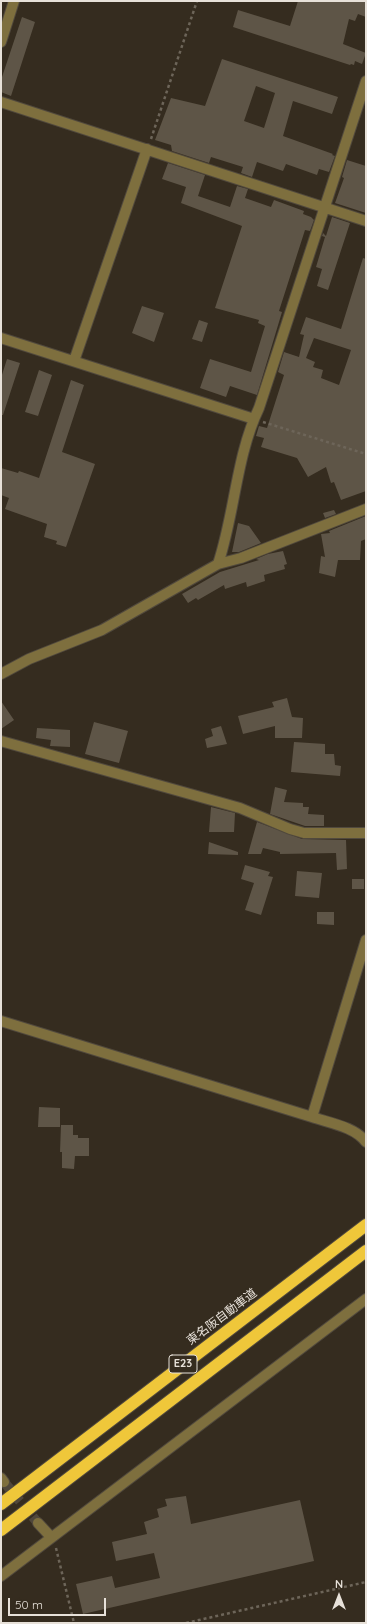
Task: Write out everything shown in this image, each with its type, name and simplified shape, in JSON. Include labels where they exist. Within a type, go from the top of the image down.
[{"type":"highway","name":"東名阪自動車道","points":[[1,1504],[366,1225]]},
{"type":"highway","name":"E23","points":[[1,1530],[366,1251]]},
{"type":"street","points":[[1,42],[14,1]]},
{"type":"street","points":[[218,564],[224,546],[248,437],[259,408],[366,81]]},
{"type":"street","points":[[1,102],[366,221]]},
{"type":"street","points":[[74,361],[147,149]]},
{"type":"street","points":[[1,338],[254,419]]},
{"type":"street","points":[[1,674],[29,659],[102,630],[218,564],[240,558],[366,509]]},
{"type":"street","points":[[1,740],[240,808],[290,829],[304,833],[366,833]]},
{"type":"street","points":[[312,1117],[366,940]]},
{"type":"street","points":[[1,1021],[312,1117],[350,1130],[362,1136],[366,1142]]},
{"type":"street","points":[[1,1576],[366,1300]]},
{"type":"street","points":[[38,1523],[51,1537]]},
{"type":"path","points":[[147,149],[197,1]]},
{"type":"path","points":[[254,419],[366,454]]},
{"type":"path","points":[[51,1537],[58,1552],[74,1623]]},
{"type":"path","points":[[186,1623],[366,1582]]},
{"type":"building","points":[[298,1],[366,1],[366,17],[358,14],[355,21],[349,19],[343,44],[366,53],[362,64],[355,61],[354,65],[350,65],[233,27],[238,10],[290,26]]},
{"type":"building","points":[[22,17],[35,22],[11,96],[1,92],[1,80]]},
{"type":"building","points":[[222,59],[338,97],[332,114],[293,101],[283,136],[333,154],[332,155],[335,156],[329,172],[319,169],[317,175],[286,164],[283,171],[257,162],[252,177],[241,173],[243,167],[211,157],[209,163],[172,151],[171,145],[155,140],[171,98],[205,106]],"holes":[[[256,86],[275,93],[264,128],[244,121]]]},
{"type":"building","points":[[347,160],[366,166],[366,213],[335,203],[344,178],[342,177]]},
{"type":"building","points":[[168,163],[205,175],[198,196],[230,207],[237,186],[248,189],[245,198],[271,207],[274,200],[304,211],[303,214],[314,220],[310,231],[305,230],[279,311],[282,312],[257,395],[230,386],[226,397],[200,388],[210,359],[251,372],[265,326],[258,323],[259,320],[215,308],[242,226],[181,203],[186,187],[162,179]]},
{"type":"building","points":[[332,217],[350,223],[328,290],[317,286],[322,269],[316,267],[325,237],[322,236],[323,233],[326,236]]},
{"type":"building","points":[[363,258],[366,259],[366,491],[341,500],[334,482],[331,483],[326,467],[308,477],[297,458],[261,447],[264,438],[256,436],[259,426],[267,428],[284,375],[278,372],[284,352],[299,357],[304,335],[300,334],[306,317],[341,329]],"holes":[[[314,338],[351,350],[339,385],[321,378],[323,370],[313,367],[315,362],[306,358]]]},
{"type":"building","points":[[142,306],[164,313],[154,342],[132,333]]},
{"type":"building","points":[[199,320],[208,323],[202,342],[192,339]]},
{"type":"building","points":[[7,359],[20,363],[3,415],[1,415],[1,378]]},
{"type":"building","points":[[39,370],[52,375],[38,416],[25,412]]},
{"type":"building","points":[[71,380],[84,385],[62,452],[95,464],[66,547],[56,544],[57,541],[44,537],[47,524],[5,509],[9,498],[1,495],[1,468],[18,473],[19,471],[39,478]]},
{"type":"building","points":[[334,510],[336,514],[325,518],[323,513]]},
{"type":"building","points":[[366,516],[366,539],[361,541],[360,560],[338,560],[335,577],[319,573],[321,556],[325,557],[321,534],[330,533],[329,531]]},
{"type":"building","points":[[238,523],[249,526],[261,543],[239,552],[232,552]]},
{"type":"building","points":[[283,551],[287,564],[284,565],[285,569],[264,575],[265,581],[247,587],[246,582],[225,589],[224,585],[198,600],[196,598],[188,603],[182,594],[220,572],[259,560],[256,559],[268,554]]},
{"type":"building","points":[[287,698],[292,717],[303,718],[302,738],[275,738],[275,726],[243,734],[238,716],[274,707],[272,702]]},
{"type":"building","points":[[1,701],[14,720],[1,729]]},
{"type":"building","points":[[94,722],[128,731],[119,763],[85,754]]},
{"type":"building","points":[[221,726],[227,744],[207,748],[205,739],[213,736],[211,729]]},
{"type":"building","points":[[37,728],[70,730],[70,747],[50,746],[51,740],[36,738]]},
{"type":"building","points":[[294,742],[325,744],[325,754],[334,754],[335,765],[341,766],[340,776],[291,772]]},
{"type":"building","points":[[275,787],[287,790],[284,802],[303,803],[303,807],[309,807],[308,814],[324,815],[324,826],[305,826],[270,814]]},
{"type":"building","points":[[211,807],[235,813],[234,832],[209,832]]},
{"type":"building","points":[[257,822],[302,839],[346,840],[347,869],[337,870],[336,853],[280,854],[280,852],[263,848],[261,854],[248,854]]},
{"type":"building","points":[[209,842],[238,852],[238,855],[208,854]]},
{"type":"building","points":[[245,865],[270,872],[268,876],[273,877],[261,915],[245,910],[254,883],[241,879]]},
{"type":"building","points":[[297,871],[322,873],[319,898],[295,896]]},
{"type":"building","points":[[352,879],[364,879],[364,889],[352,889]]},
{"type":"building","points":[[317,912],[334,912],[334,925],[317,924]]},
{"type":"building","points":[[39,1107],[60,1108],[60,1127],[38,1127]]},
{"type":"building","points":[[61,1125],[73,1125],[73,1135],[78,1135],[78,1138],[89,1138],[89,1156],[75,1156],[74,1169],[62,1168],[62,1152],[60,1152]]},
{"type":"building","points":[[186,1496],[191,1524],[300,1500],[314,1561],[83,1614],[76,1584],[112,1576],[115,1588],[160,1578],[154,1553],[116,1561],[112,1542],[147,1534],[144,1522],[159,1517],[157,1509],[167,1506],[165,1499]]},
{"type":"tunnel","points":[[4,1482],[38,1523]]}]
